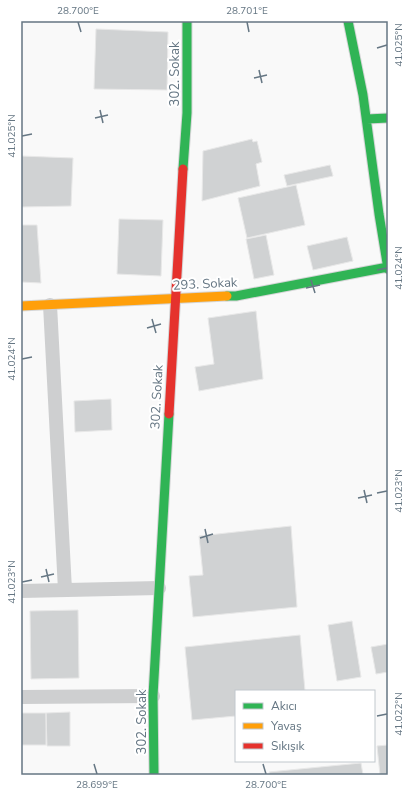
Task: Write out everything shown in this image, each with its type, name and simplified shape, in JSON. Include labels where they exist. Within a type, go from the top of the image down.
[{"type":"street","name":"302. Sokak","points":[[154,775],[153,696],[175,298],[187,113],[187,21]]},
{"type":"street","points":[[348,21],[367,119],[376,193],[388,268]]},
{"type":"street","points":[[367,119],[388,118]]},
{"type":"street","name":"293. Sokak","points":[[21,306],[236,296],[388,268]]},
{"type":"street","points":[[50,305],[65,590]]},
{"type":"street","points":[[21,590],[159,588]]},
{"type":"street","points":[[21,697],[153,696]]},
{"type":"building","points":[[96,29],[168,32],[167,90],[94,89]]},
{"type":"building","points":[[252,139],[253,142],[257,141],[262,162],[256,164],[260,186],[202,201],[203,151]]},
{"type":"building","points":[[21,156],[73,158],[71,206],[21,207]]},
{"type":"building","points":[[330,165],[333,176],[287,186],[284,175]]},
{"type":"building","points":[[296,185],[305,225],[247,238],[238,198]]},
{"type":"building","points":[[119,219],[163,220],[161,276],[117,274]]},
{"type":"building","points":[[21,225],[37,225],[41,283],[21,282]]},
{"type":"building","points":[[266,235],[274,275],[254,279],[246,239]]},
{"type":"building","points":[[347,237],[353,261],[313,270],[307,246]]},
{"type":"building","points":[[256,311],[263,379],[199,391],[195,367],[214,364],[208,318]]},
{"type":"building","points":[[111,399],[112,430],[75,432],[74,401]]},
{"type":"building","points":[[291,526],[297,607],[193,617],[189,576],[203,575],[199,536]]},
{"type":"building","points":[[78,610],[79,678],[31,679],[30,611]]},
{"type":"building","points":[[352,621],[361,677],[337,681],[328,625]]},
{"type":"building","points":[[300,635],[305,690],[235,690],[235,716],[192,720],[185,647]]},
{"type":"building","points":[[388,644],[388,672],[376,674],[371,647]]},
{"type":"building","points":[[70,712],[70,746],[47,746],[46,713]]},
{"type":"building","points":[[21,713],[46,713],[46,745],[21,745]]},
{"type":"building","points":[[388,745],[388,775],[380,775],[377,746]]},
{"type":"building","points":[[361,763],[363,775],[270,775],[269,772]]},
{"type":"traffic: fast","points":[[183,169],[187,113],[187,21]]},
{"type":"traffic: fast","points":[[348,21],[363,95],[388,269]]},
{"type":"traffic: fast","points":[[367,119],[388,118]]},
{"type":"traffic: fast","points":[[227,296],[236,296],[388,267]]},
{"type":"traffic: fast","points":[[154,775],[153,696],[169,414]]},
{"type":"traffic: slow","points":[[21,306],[227,296]]},
{"type":"traffic: jam","points":[[169,414],[183,169]]}]
